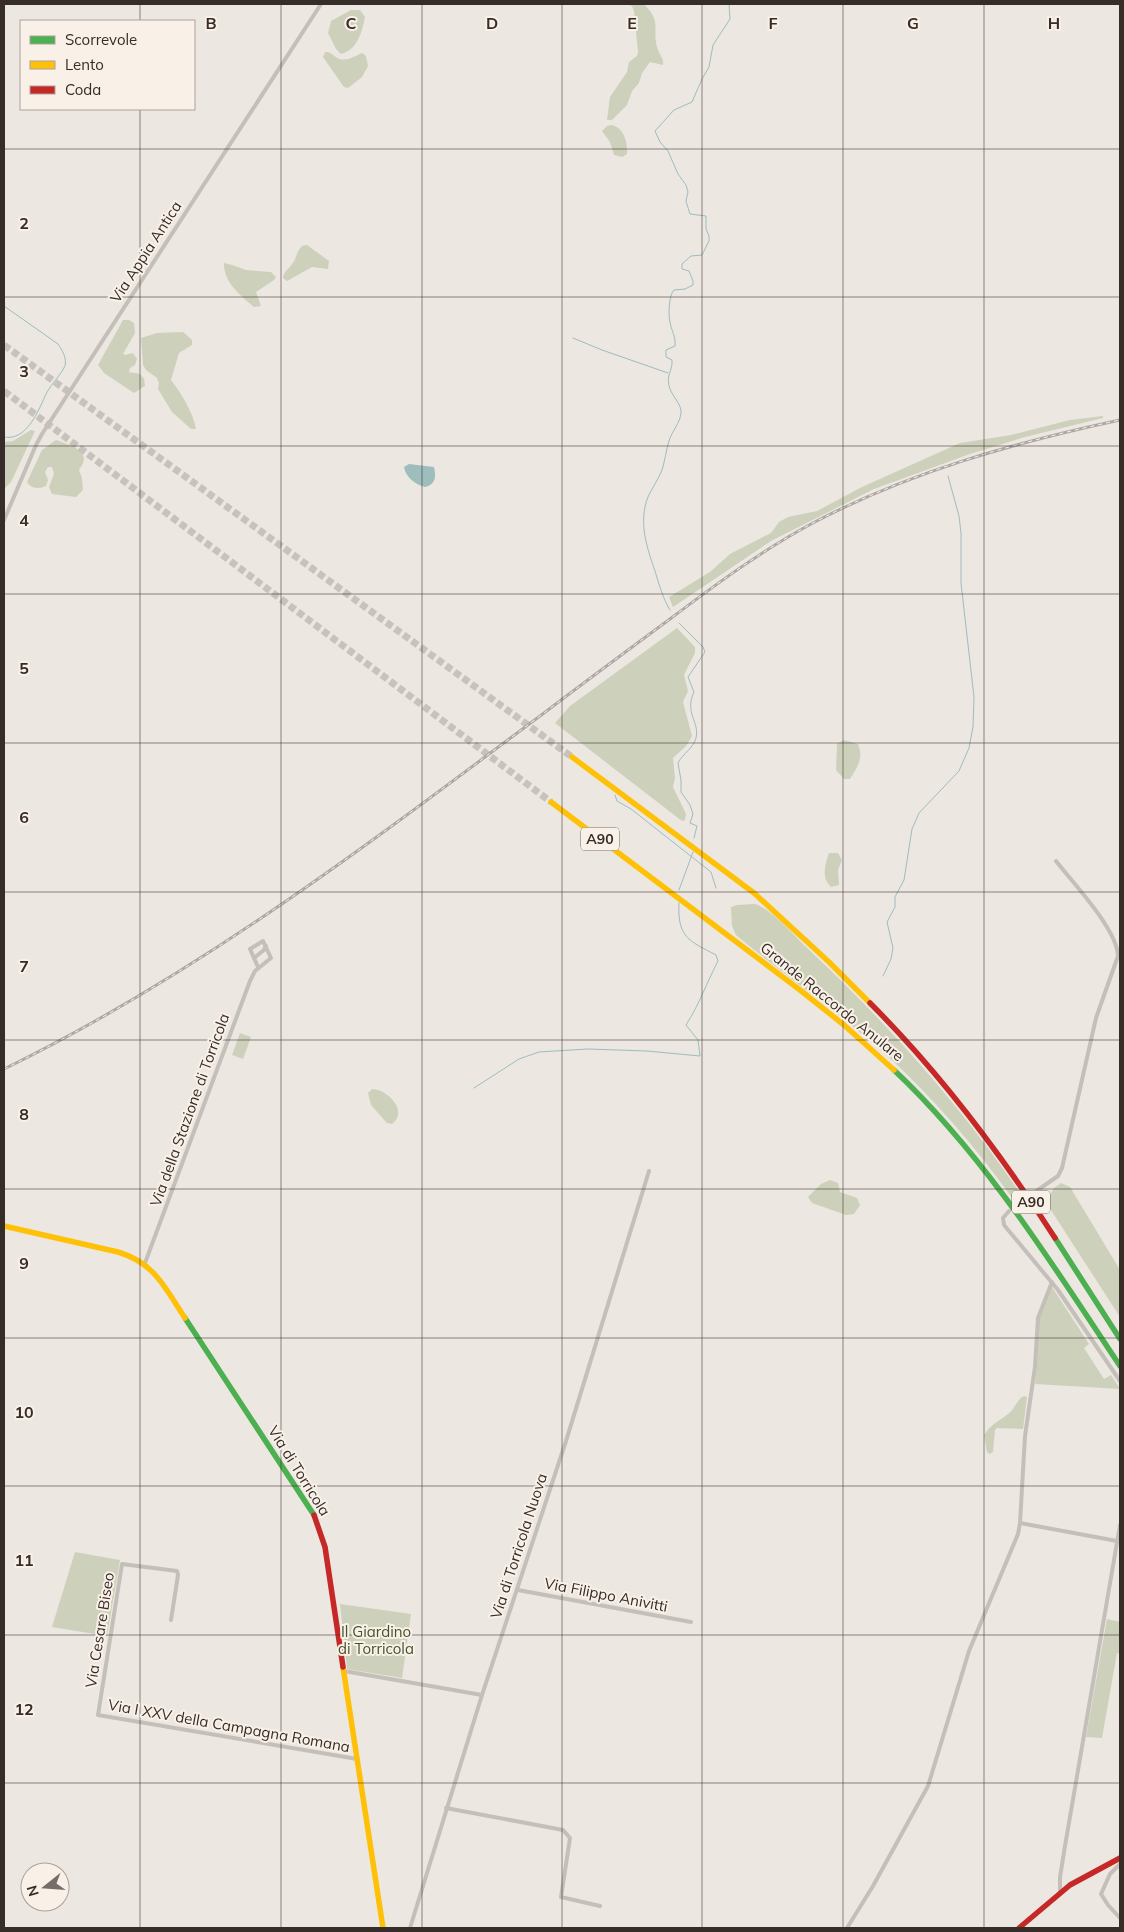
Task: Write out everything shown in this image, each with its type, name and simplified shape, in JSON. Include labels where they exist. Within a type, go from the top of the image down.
[{"type":"main road","name":"Grande Raccordo Anulare","points":[[572,757],[754,893],[829,962],[880,1014],[955,1097],[983,1132],[1120,1339]]},
{"type":"main road","name":"Grande Raccordo Anulare","points":[[551,802],[812,999],[867,1044],[897,1072],[945,1121],[998,1187],[1120,1366]]},
{"type":"main road","name":"Via di Torricola","points":[[4,1226],[118,1252],[145,1263],[159,1278],[316,1518],[325,1547],[383,1928]]},
{"type":"main road","points":[[1019,1928],[1060,1892],[1080,1878],[1120,1858]]},
{"type":"street","name":"Via Appia Antica","points":[[4,520],[42,434],[320,4]]},
{"type":"street","points":[[1035,1192],[1058,1176],[1062,1168],[1096,1018],[1118,956],[1118,948],[1109,930],[1056,861]]},
{"type":"street","points":[[254,958],[264,950],[266,946],[263,941],[250,949],[254,958],[258,967]]},
{"type":"street","name":"Via della Stazione di Torricola","points":[[145,1263],[250,979],[258,967],[271,959],[266,946]]},
{"type":"street","name":"Via di Torricola Nuova","points":[[410,1928],[446,1808],[518,1590],[649,1171]]},
{"type":"street","points":[[1018,1204],[1026,1198]]},
{"type":"street","points":[[1009,1211],[1003,1216],[1003,1224],[1052,1282],[1120,1381]]},
{"type":"street","points":[[847,1928],[873,1886],[928,1786],[969,1651],[1016,1538],[1020,1523],[1025,1436],[1035,1367],[1038,1318],[1052,1282]]},
{"type":"street","points":[[1020,1523],[1117,1541]]},
{"type":"street","points":[[1060,1892],[1060,1877],[1065,1846],[1120,1525]]},
{"type":"street","name":"Via Cesare Biseo","points":[[98,1714],[122,1564],[177,1571],[171,1620]]},
{"type":"street","name":"Via Filippo Anivitti","points":[[518,1590],[691,1622]]},
{"type":"street","points":[[344,1671],[482,1695]]},
{"type":"street","name":"Via I XXV della Campagna Romana","points":[[98,1714],[357,1759]]},
{"type":"street","points":[[446,1808],[566,1832],[570,1841],[561,1897],[600,1906]]},
{"type":"street","points":[[1120,1864],[1110,1874],[1101,1894],[1120,1918]]},
{"type":"green space","points":[[626,4],[644,4],[650,11],[655,22],[656,43],[663,65],[650,62],[642,73],[639,83],[632,91],[627,105],[612,120],[607,120],[610,97],[627,72],[629,62],[637,56],[638,52],[634,11],[632,6]]},
{"type":"green space","points":[[351,10],[360,10],[365,17],[364,22],[361,34],[355,44],[347,52],[341,54],[336,49],[328,33],[331,21]]},
{"type":"green space","points":[[325,52],[339,59],[349,59],[362,53],[366,56],[368,66],[362,77],[348,88],[344,87],[323,57]]},
{"type":"green space","points":[[612,125],[620,129],[626,141],[627,154],[622,157],[614,155],[610,142],[602,131],[607,126]]},
{"type":"green space","points":[[307,245],[329,261],[328,269],[312,267],[287,281],[283,278],[284,274],[294,262],[300,248]]},
{"type":"green space","points":[[224,263],[246,270],[271,272],[276,277],[256,292],[261,306],[254,307],[234,288],[226,276]]},
{"type":"green space","points":[[123,320],[129,320],[134,323],[135,333],[123,354],[133,353],[137,359],[129,372],[140,374],[144,379],[145,386],[134,393],[104,373],[98,365]]},
{"type":"green space","points":[[183,332],[192,340],[192,345],[179,353],[171,380],[186,403],[196,429],[191,429],[172,412],[158,389],[159,383],[157,378],[146,370],[143,365],[141,338],[157,333]]},
{"type":"green space","points":[[1103,416],[1103,418],[1025,437],[970,454],[874,489],[771,541],[673,607],[669,597],[710,572],[730,554],[771,533],[779,522],[788,517],[817,511],[862,487],[960,443],[1011,435],[1070,420]]},
{"type":"green space","points":[[31,430],[35,431],[11,482],[4,489],[4,442],[13,441]]},
{"type":"green space","points":[[56,440],[79,450],[84,458],[79,470],[83,490],[76,497],[52,494],[49,487],[54,474],[52,467],[48,467],[45,472],[48,480],[46,486],[35,488],[27,482],[42,450]]},
{"type":"green space","points":[[677,628],[695,647],[695,653],[684,675],[688,691],[683,702],[692,736],[686,746],[673,758],[675,778],[673,787],[686,814],[685,820],[682,821],[555,723],[570,706]]},
{"type":"green space","points":[[844,740],[858,744],[860,749],[859,763],[850,779],[844,779],[836,770],[837,744]]},
{"type":"green space","points":[[829,853],[838,853],[842,860],[838,870],[839,885],[831,887],[825,875],[825,866]]},
{"type":"green space","points":[[755,904],[768,911],[781,922],[892,1033],[946,1095],[1020,1193],[1013,1199],[952,1122],[918,1085],[882,1051],[736,935],[732,926],[731,907]]},
{"type":"green space","points":[[240,1033],[251,1037],[243,1059],[232,1055]]},
{"type":"green space","points":[[372,1089],[384,1093],[397,1107],[397,1119],[392,1124],[387,1123],[371,1105],[368,1093]]},
{"type":"green space","points":[[830,1180],[838,1183],[840,1192],[857,1198],[860,1205],[854,1214],[846,1215],[812,1203],[808,1197],[821,1184]]},
{"type":"green space","points":[[1061,1183],[1070,1187],[1120,1270],[1120,1317],[1049,1207],[1048,1198],[1054,1188]]},
{"type":"green space","points":[[1052,1287],[1089,1344],[1084,1348],[1104,1379],[1111,1375],[1120,1389],[1035,1384],[1039,1317]]},
{"type":"green space","points":[[1024,1396],[1027,1397],[1023,1429],[997,1428],[995,1430],[993,1452],[990,1454],[987,1452],[984,1435],[992,1425],[1010,1412]]},
{"type":"green space","points":[[75,1552],[120,1560],[107,1636],[52,1627]]},
{"type":"green space","name":"Il Giardino di Torricola","points":[[340,1604],[411,1614],[402,1678],[347,1669]]},
{"type":"green space","points":[[1107,1619],[1120,1622],[1120,1654],[1117,1653],[1102,1738],[1086,1737]]},
{"type":"water","points":[[409,464],[434,467],[435,477],[433,482],[425,487],[414,482],[405,471],[404,467]]},
{"type":"waterway","points":[[670,610],[661,591],[649,553],[644,525],[645,506],[662,470],[669,441],[681,413],[669,384],[672,360],[666,357],[666,350],[675,346],[675,339],[669,319],[671,296],[674,290],[685,289],[693,285],[689,271],[682,269],[682,264],[691,256],[702,255],[709,241],[709,236],[706,229],[706,216],[690,214],[686,201],[688,192],[686,185],[655,131],[674,110],[692,102],[709,67],[713,45],[730,19],[729,4]]},
{"type":"waterway","points":[[4,306],[58,344],[65,360],[65,366],[47,392],[31,423],[19,434],[12,437],[4,437]]},
{"type":"waterway","points":[[573,338],[668,373]]},
{"type":"waterway","points":[[883,976],[891,959],[893,948],[887,922],[895,907],[895,897],[904,880],[912,829],[919,813],[959,771],[969,748],[973,727],[974,697],[961,583],[961,533],[959,516],[948,476]]},
{"type":"waterway","points":[[679,623],[703,647],[705,652],[688,677],[694,692],[691,699],[691,712],[697,732],[696,738],[693,745],[678,763],[681,792],[690,805],[693,814],[690,823],[697,826],[694,838]]},
{"type":"waterway","points":[[615,795],[617,801],[631,809],[711,872],[716,888]]},
{"type":"waterway","points":[[679,890],[693,852]]},
{"type":"waterway","points":[[474,1088],[519,1059],[539,1052],[588,1049],[647,1051],[700,1056],[698,1040],[686,1025],[718,961],[716,955],[692,941],[683,931],[680,924],[679,903]]},
{"type":"tunnel","points":[[4,345],[572,757]]},
{"type":"tunnel","points":[[4,391],[551,802]]},
{"type":"railway","points":[[4,1069],[76,1032],[146,991],[215,949],[282,904],[414,810],[721,581],[792,534],[848,506],[924,474],[1001,449],[1120,420]]},
{"type":"traffic: fast","points":[[894,1070],[927,1103],[987,1174],[1042,1249],[1120,1366]]},
{"type":"traffic: fast","points":[[1055,1238],[1120,1339]]},
{"type":"traffic: fast","points":[[185,1318],[314,1515]]},
{"type":"traffic: slow","points":[[572,757],[754,893],[829,962],[870,1003]]},
{"type":"traffic: slow","points":[[551,802],[800,990],[844,1025],[894,1070]]},
{"type":"traffic: slow","points":[[4,1226],[118,1252],[131,1257],[158,1278],[185,1318]]},
{"type":"traffic: slow","points":[[343,1667],[383,1928]]},
{"type":"traffic: jam","points":[[870,1003],[921,1058],[969,1116],[1055,1238]]},
{"type":"traffic: jam","points":[[314,1515],[325,1547],[343,1667]]},
{"type":"traffic: jam","points":[[1019,1928],[1070,1885],[1120,1858]]}]
